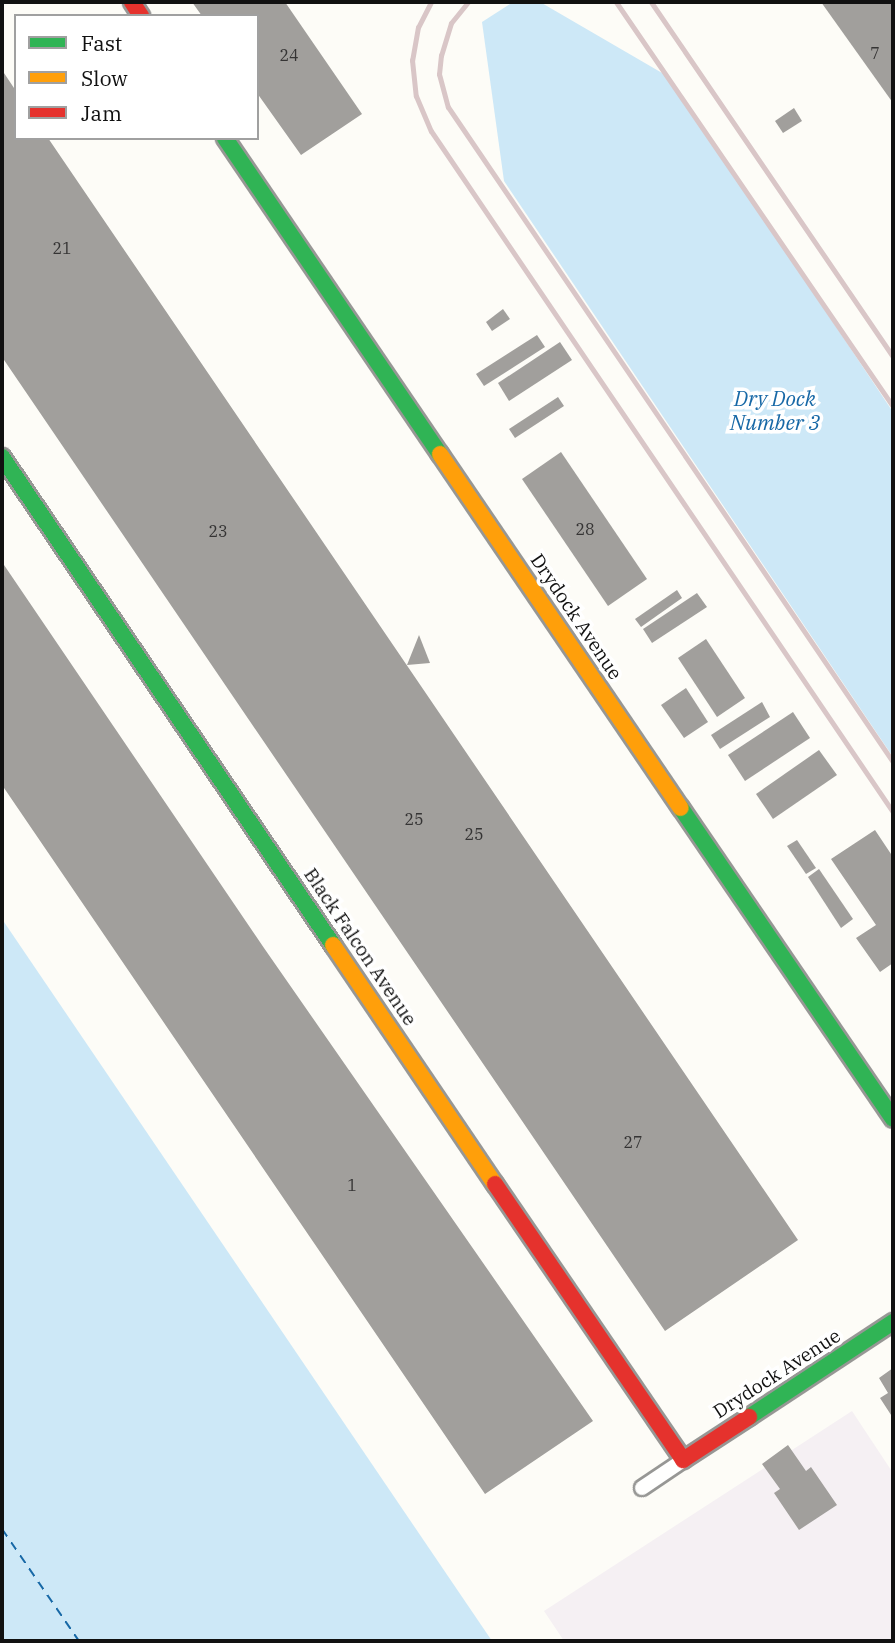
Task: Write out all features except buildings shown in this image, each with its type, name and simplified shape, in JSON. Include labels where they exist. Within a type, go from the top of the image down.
[{"type":"street","name":"Drydock Avenue","points":[[226,140],[893,1119]]},
{"type":"street","name":"Black Falcon Avenue","points":[[2,457],[683,1460]]},
{"type":"street","name":"Drydock Avenue","points":[[683,1460],[893,1322]]},
{"type":"lane","points":[[642,1488],[683,1460]]},
{"type":"shaded area","points":[[852,1411],[893,1473],[893,1641],[564,1641],[544,1611]]},
{"type":"water","name":"Dry Dock Number 3","points":[[513,2],[540,2],[669,77],[893,412],[893,757],[504,181],[482,22]]},
{"type":"water","points":[[2,919],[492,1641],[2,1641]]},
{"type":"ferry route","points":[[2,1529],[79,1641]]},
{"type":"railway","points":[[431,2],[418,27],[412,60],[416,96],[431,131],[893,812]]},
{"type":"railway","points":[[468,2],[451,23],[441,55],[439,74],[448,107],[893,762]]},
{"type":"railway","points":[[616,2],[893,407]]},
{"type":"railway","points":[[651,2],[893,357]]},
{"type":"traffic: fast","points":[[226,140],[440,454]]},
{"type":"traffic: fast","points":[[2,457],[333,945]]},
{"type":"traffic: fast","points":[[681,808],[893,1119]]},
{"type":"traffic: fast","points":[[749,1417],[893,1322]]},
{"type":"traffic: slow","points":[[440,454],[681,808]]},
{"type":"traffic: slow","points":[[333,945],[495,1184]]},
{"type":"traffic: jam","points":[[132,2],[140,14]]},
{"type":"traffic: jam","points":[[495,1184],[683,1460],[749,1417]]}]
